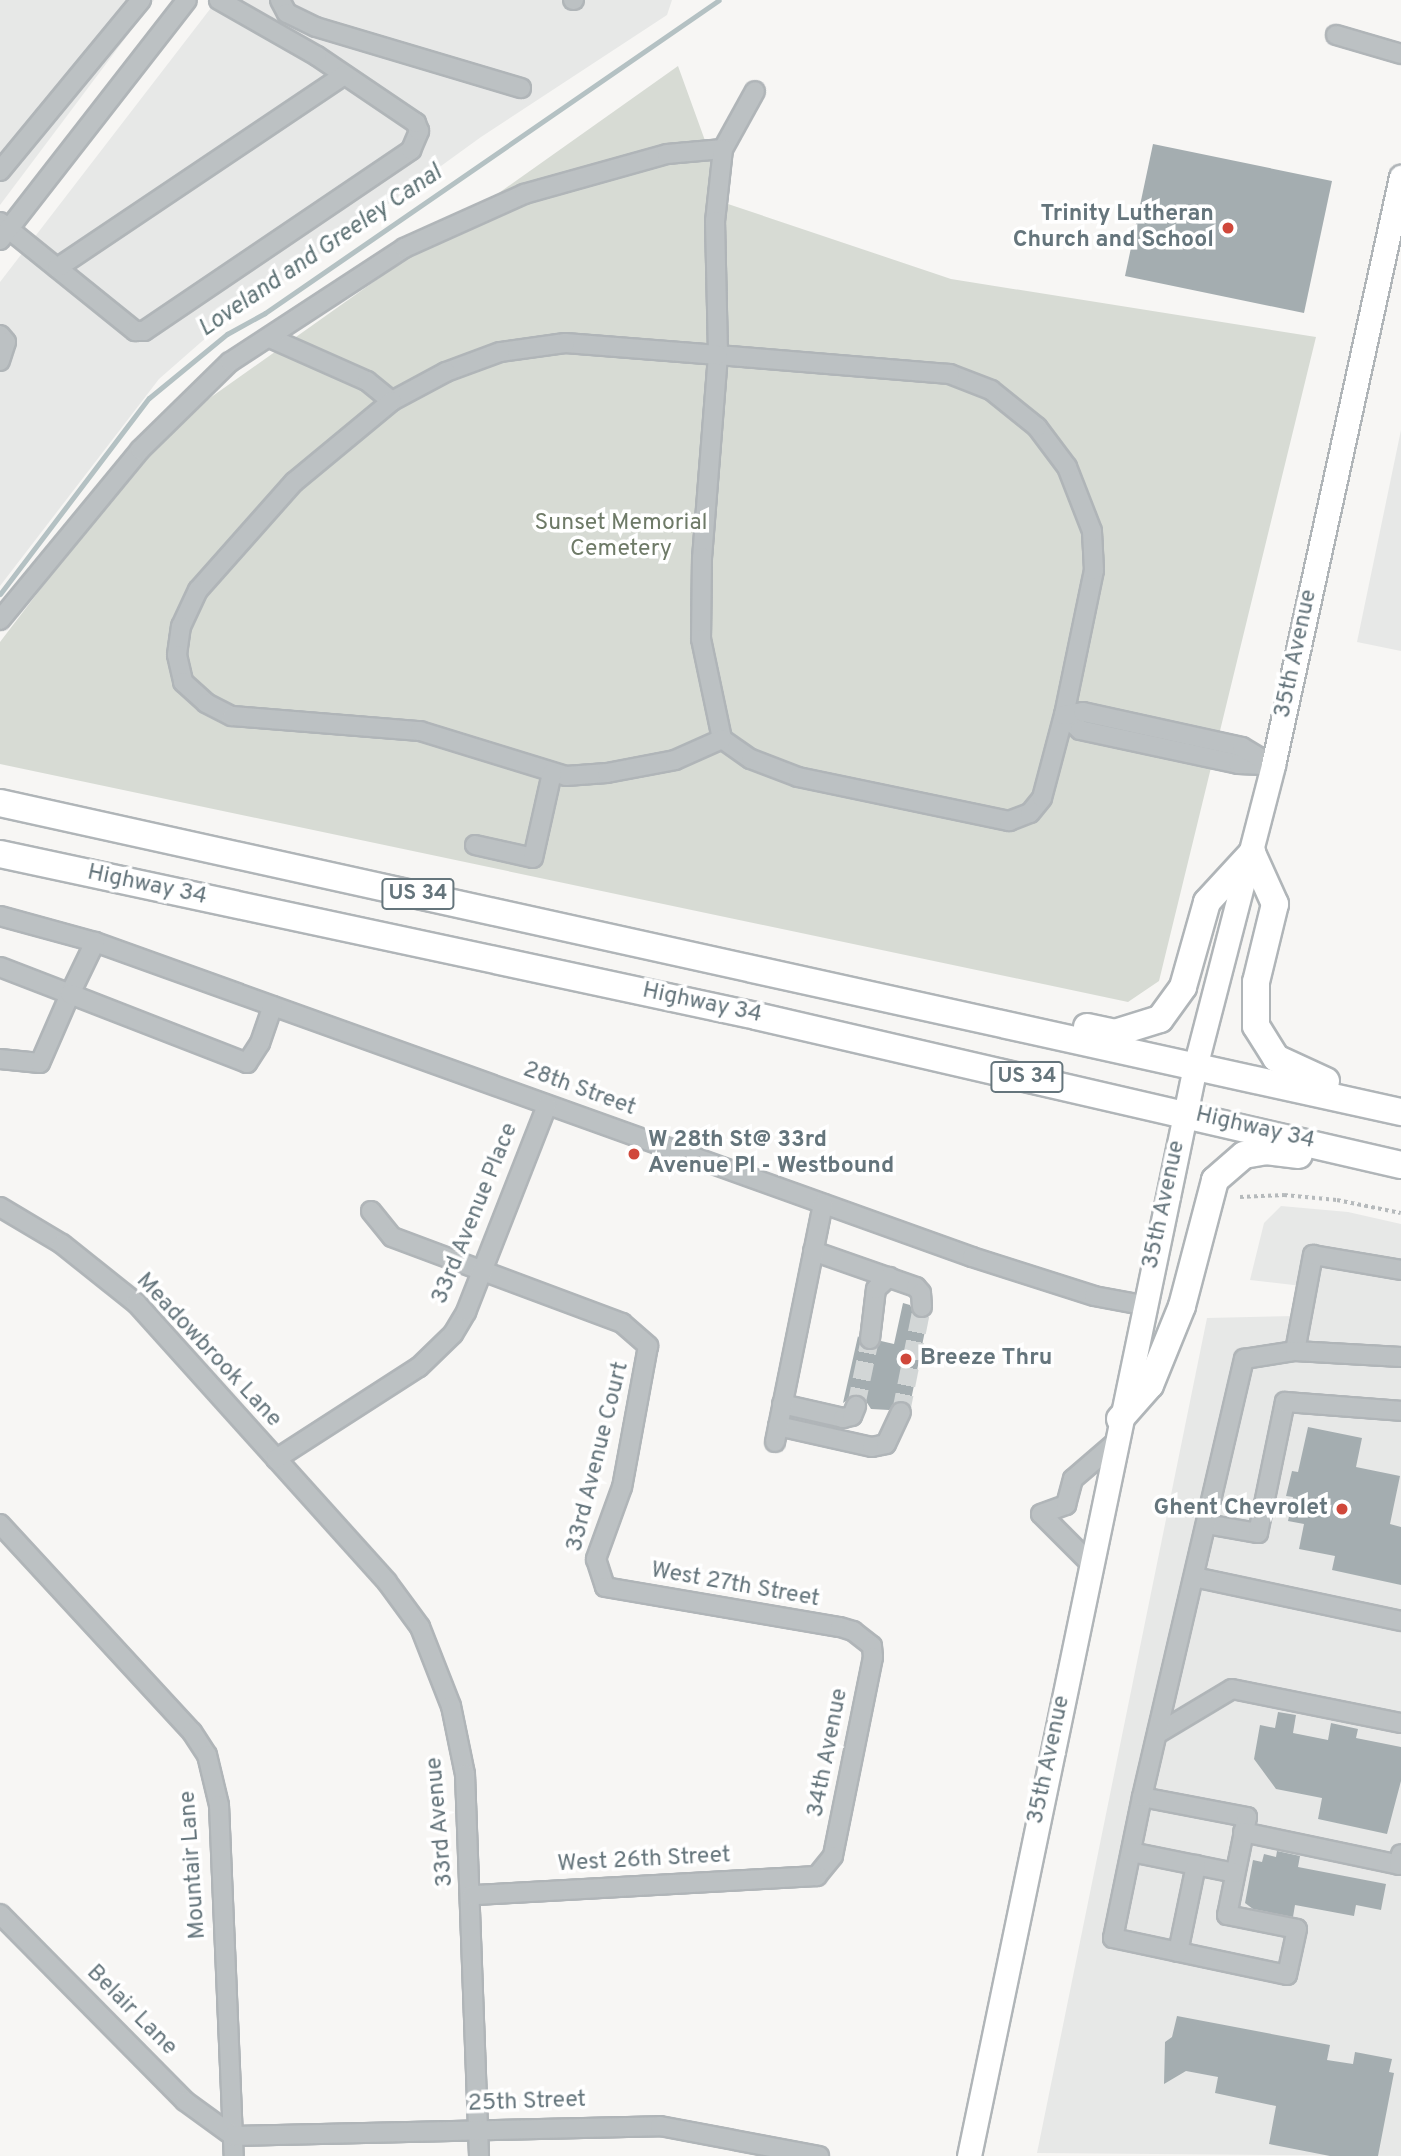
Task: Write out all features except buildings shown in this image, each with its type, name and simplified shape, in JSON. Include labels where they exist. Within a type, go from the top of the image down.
[{"type":"highway","name":"Highway 34","points":[[0,803],[985,1017],[1401,1112]]},
{"type":"highway","points":[[985,1017],[1019,1013],[1115,1033],[1160,1019],[1183,987],[1207,902],[1252,853],[1275,904],[1253,1004],[1266,1047],[1288,1067],[1308,1077],[1401,1101]]},
{"type":"highway","name":"Highway 34","points":[[0,854],[1185,1113],[1401,1165]]},
{"type":"highway","points":[[1118,1431],[1150,1385],[1182,1306],[1206,1199],[1215,1180],[1226,1169],[1244,1155],[1266,1151],[1401,1179]]},
{"type":"main road","name":"35th Avenue","points":[[969,2156],[1143,1305],[1195,1067],[1273,765],[1398,203],[1401,177]]},
{"type":"street","points":[[2,169],[141,0]]},
{"type":"street","points":[[187,0],[3,230],[57,268],[135,331],[150,328],[411,150],[419,131],[416,123],[344,75],[219,0]]},
{"type":"street","points":[[280,0],[287,13],[316,27],[521,88]]},
{"type":"street","points":[[1336,36],[1401,54]]},
{"type":"street","points":[[57,268],[344,75]]},
{"type":"street","points":[[722,739],[675,760],[621,771],[566,776],[420,731],[232,716],[206,703],[183,682],[178,645],[181,626],[198,590],[293,482],[392,401],[446,372],[500,352],[565,343],[718,355],[950,374],[991,390],[1037,427],[1067,467],[1091,531],[1094,570],[1064,715],[1042,798],[1030,813],[1009,821],[798,777],[751,758],[722,739],[701,639],[702,557],[718,355],[715,221],[723,149],[755,91]]},
{"type":"street","points":[[0,620],[141,450],[230,362],[404,248],[524,194],[667,154],[723,149]]},
{"type":"street","points":[[0,335],[6,342],[0,361]]},
{"type":"street","points":[[270,338],[367,381],[392,401]]},
{"type":"street","points":[[1064,715],[1080,730],[1238,764],[1273,765]]},
{"type":"street","points":[[475,845],[533,858],[552,773]]},
{"type":"street","name":"28th Street","points":[[0,916],[95,942],[1062,1286],[1143,1305]]},
{"type":"street","points":[[0,1059],[40,1063],[95,942]]},
{"type":"street","points":[[0,967],[247,1063],[260,1043],[273,1006]]},
{"type":"street","name":"33rd Avenue Place","points":[[276,1460],[438,1351],[466,1312],[547,1105]]},
{"type":"street","points":[[823,1203],[776,1434],[872,1447],[886,1444],[901,1412]]},
{"type":"street","name":"Meadowbrook Lane","points":[[0,1207],[62,1244],[136,1303],[276,1460]]},
{"type":"street","points":[[371,1211],[392,1237],[482,1271]]},
{"type":"street","points":[[813,1251],[916,1287],[921,1293],[922,1307]]},
{"type":"street","points":[[1295,1351],[1313,1255],[1401,1270]]},
{"type":"street","name":"33rd Avenue Court","points":[[482,1271],[622,1323],[648,1346],[649,1357],[622,1487],[596,1559],[600,1580]]},
{"type":"street","points":[[870,1339],[876,1289],[889,1277]]},
{"type":"street","points":[[1142,1797],[1247,1817],[1227,1915],[1297,1930],[1287,1975],[1113,1938],[1142,1797],[1244,1359],[1295,1351],[1401,1357]]},
{"type":"street","points":[[1206,1524],[1258,1533],[1285,1402],[1401,1411]]},
{"type":"street","points":[[782,1404],[842,1418],[852,1416],[856,1406]]},
{"type":"street","points":[[1090,1563],[1041,1514],[1066,1505],[1073,1479],[1118,1431]]},
{"type":"street","name":"33rd Avenue","points":[[276,1460],[387,1582],[420,1628],[451,1706],[466,1774],[479,2156]]},
{"type":"street","name":"Mountair Lane","points":[[0,1524],[192,1731],[207,1755],[219,1805],[234,2156]]},
{"type":"street","points":[[1194,1577],[1401,1621]]},
{"type":"street","name":"West 27th Street","points":[[600,1580],[613,1590],[840,1628],[864,1637]]},
{"type":"street","name":"34th Avenue","points":[[817,1876],[833,1856],[873,1657],[864,1637]]},
{"type":"street","points":[[1157,1734],[1232,1689],[1401,1723]]},
{"type":"street","points":[[1244,1832],[1399,1865],[1401,1854]]},
{"type":"street","points":[[1131,1852],[1235,1873]]},
{"type":"street","points":[[1178,1952],[1196,1866]]},
{"type":"street","name":"West 26th Street","points":[[472,1895],[817,1876]]},
{"type":"street","name":"Belair Lane","points":[[0,1914],[185,2101],[233,2136]]},
{"type":"street","name":"25th Street","points":[[233,2136],[660,2126],[770,2151],[819,2156]]},
{"type":"path","points":[[1240,1197],[1324,1198],[1401,1213]]},
{"type":"shaded area","points":[[0,0],[154,0],[0,205]]},
{"type":"shaded area","points":[[217,0],[672,0],[667,15],[481,137],[216,329],[159,379],[0,586],[0,282]]},
{"type":"shaded area","points":[[1401,430],[1401,651],[1357,642]]},
{"type":"shaded area","points":[[1281,1206],[1348,1212],[1401,1224],[1401,2156],[1037,2153],[1207,1318],[1295,1316],[1302,1286],[1250,1280],[1264,1223]]},
{"type":"green space","name":"Sunset Memorial Cemetery","points":[[678,66],[728,204],[951,279],[1316,337],[1159,981],[1128,1002],[0,764],[0,642],[159,434]]},
{"type":"waterway","name":"Loveland and Greeley Canal","points":[[0,594],[149,398],[227,334],[265,313],[719,0]]},
{"type":"tunnel","points":[[901,1412],[922,1307]]},
{"type":"tunnel","points":[[856,1406],[870,1339]]},
{"type":"place","name":"Trinity Lutheran Church and School","points":[[1228,228]]},
{"type":"place","name":"W 28th St@ 33rd Avenue Pl - Westbound","points":[[634,1154]]},
{"type":"place","name":"Breeze Thru","points":[[906,1359]]},
{"type":"place","name":"Ghent Chevrolet","points":[[1342,1509]]}]
